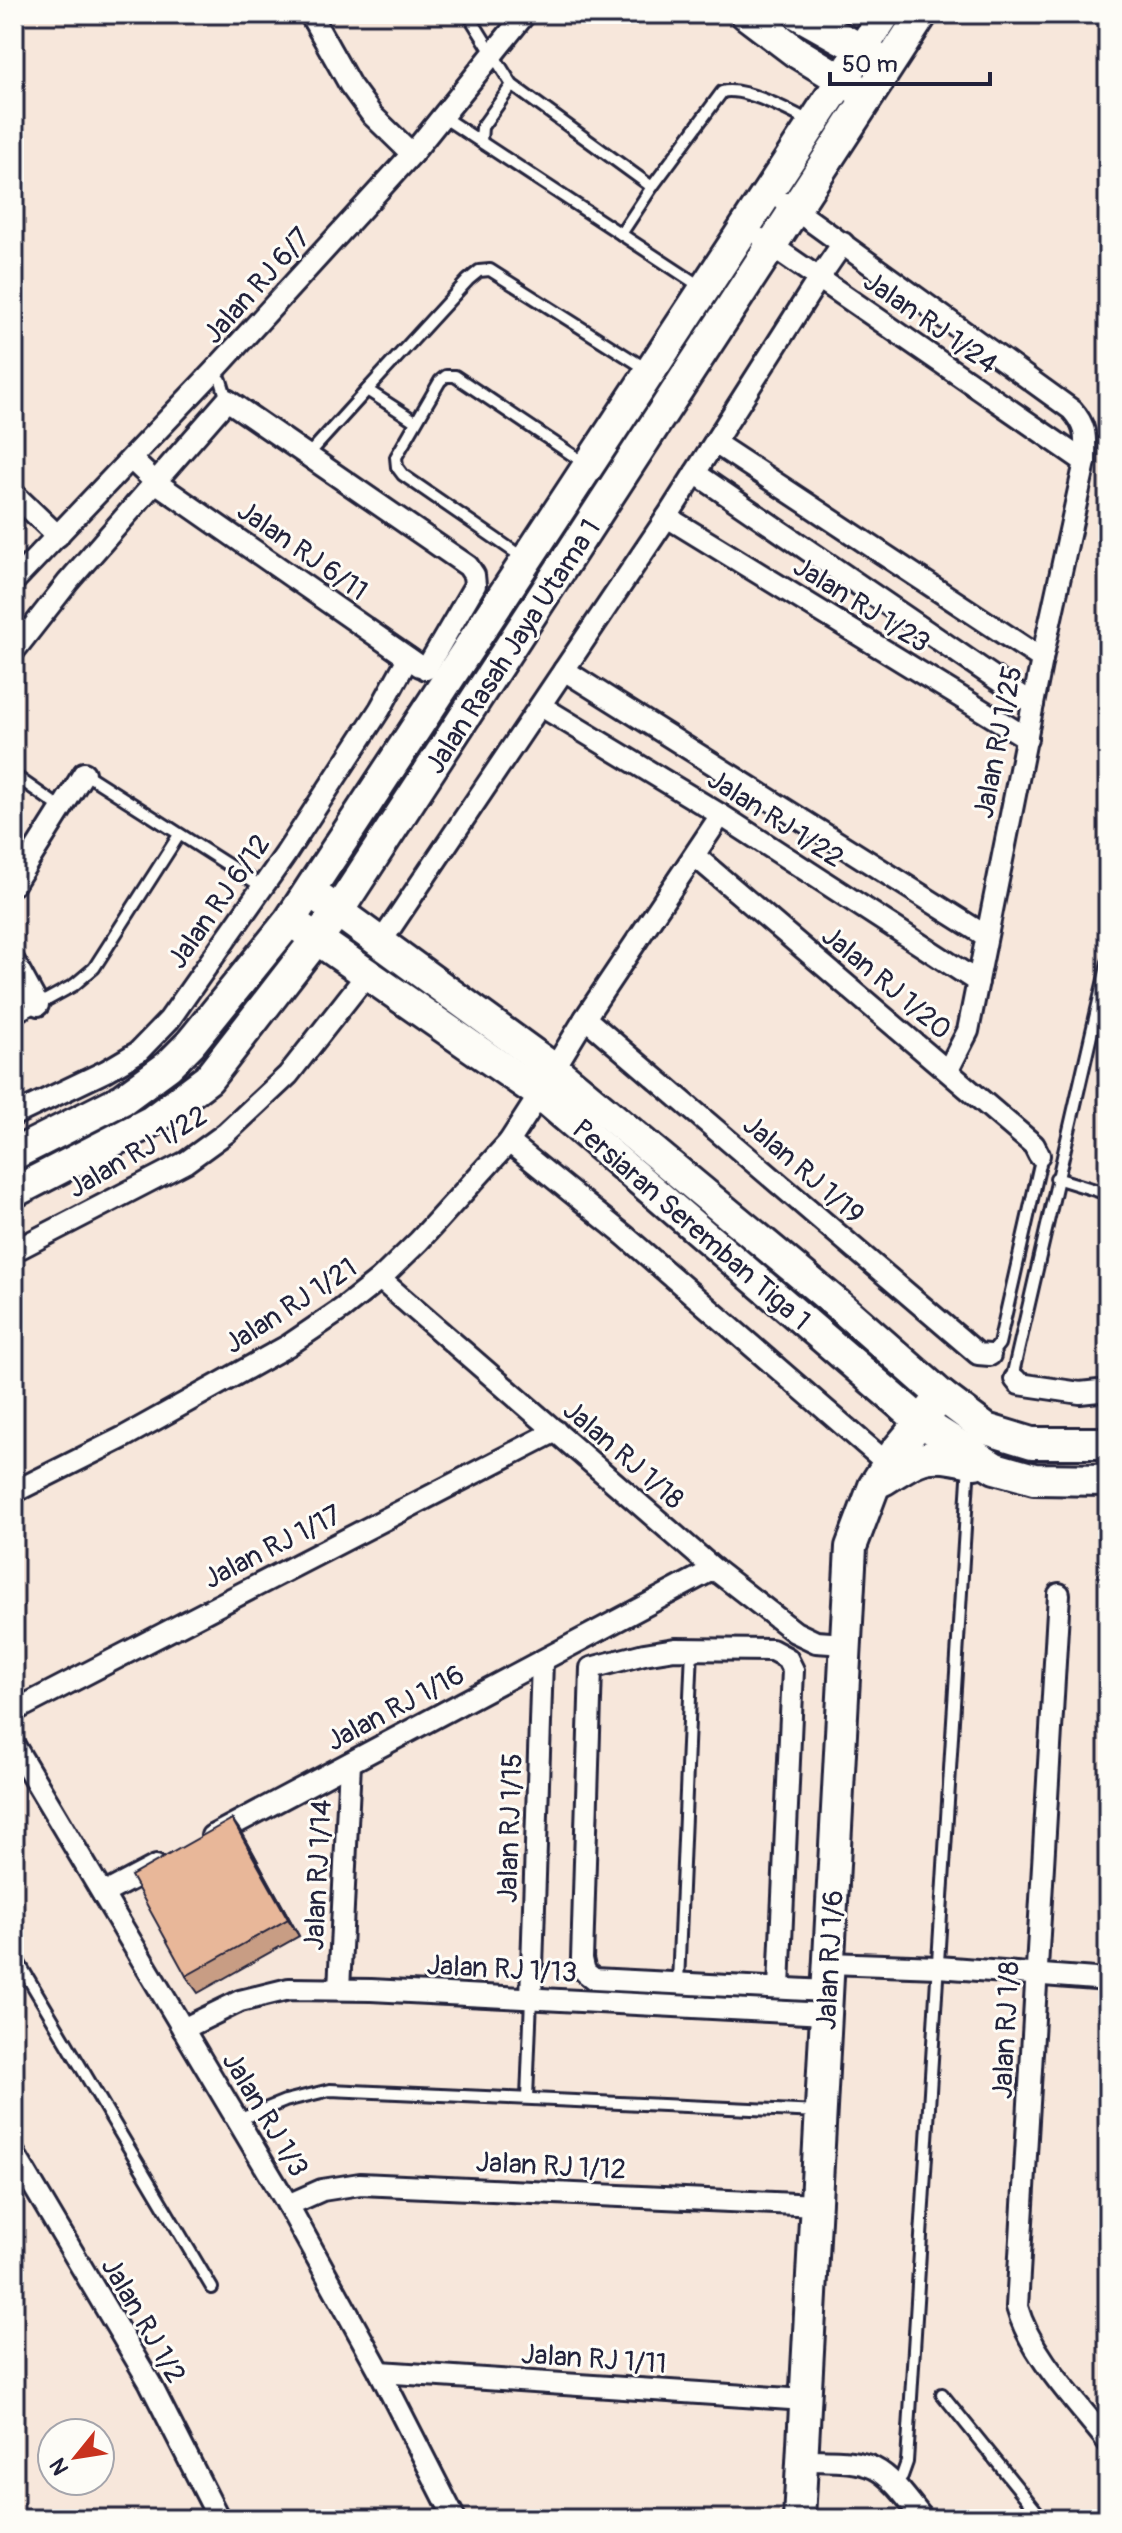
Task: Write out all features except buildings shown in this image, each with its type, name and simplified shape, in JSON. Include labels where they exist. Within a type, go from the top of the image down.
[{"type":"street","points":[[310,14],[350,85],[372,115],[412,154]]},
{"type":"street","name":"Jalan RJ 6/7","points":[[14,581],[213,372],[412,154],[525,14]]},
{"type":"street","points":[[746,14],[796,52],[869,96]]},
{"type":"street","points":[[798,14],[888,65]]},
{"type":"street","name":"Jalan Rasah Jaya Utama 1","points":[[14,1154],[123,1099],[168,1066],[190,1044],[290,920],[310,892],[427,670],[527,560],[885,14]]},
{"type":"street","name":"Jalan Rasah Jaya Utama 1","points":[[14,1192],[152,1121],[208,1079],[317,939],[922,14]]},
{"type":"street","name":"Jalan RJ 1/24","points":[[769,192],[1072,410],[1081,421]]},
{"type":"street","name":"Jalan RJ 1/24","points":[[745,228],[1085,462]]},
{"type":"street","points":[[381,942],[667,517],[843,243]]},
{"type":"street","points":[[14,651],[68,582],[227,400],[308,455]]},
{"type":"street","name":"Jalan RJ 1/25","points":[[948,1070],[968,1031],[1042,659],[1085,462],[1086,433],[1081,421]]},
{"type":"street","name":"Jalan RJ 1/23","points":[[715,443],[1042,659]]},
{"type":"street","name":"Jalan RJ 6/12","points":[[14,1115],[106,1071],[138,1052],[169,1020],[285,855],[380,709],[427,670],[475,585],[474,575],[468,566],[308,455]]},
{"type":"street","name":"Jalan RJ 6/11","points":[[131,459],[154,481],[427,670]]},
{"type":"street","name":"Jalan RJ 1/23","points":[[695,473],[1033,704]]},
{"type":"street","points":[[14,494],[58,536]]},
{"type":"street","name":"Jalan RJ 1/23","points":[[667,517],[1027,738]]},
{"type":"street","name":"Jalan RJ 1/22","points":[[564,670],[986,936]]},
{"type":"street","name":"Jalan RJ 1/22","points":[[541,706],[721,815],[978,982]]},
{"type":"street","points":[[14,884],[84,773]]},
{"type":"street","name":"Jalan RJ 1/21","points":[[14,1492],[122,1438],[289,1345],[380,1279],[509,1142],[585,1018],[721,815]]},
{"type":"street","name":"Jalan RJ 1/20","points":[[695,856],[948,1070],[1034,1145],[1039,1155]]},
{"type":"street","name":"Persiaran Seremban Tiga 1","points":[[310,892],[381,942],[547,1082],[920,1421],[982,1465],[1034,1479],[1108,1480]]},
{"type":"street","name":"Persiaran Seremban Tiga 1","points":[[290,920],[368,973],[547,1082],[843,1309],[942,1396],[986,1429],[1032,1443],[1108,1443]]},
{"type":"street","points":[[14,961],[38,1005]]},
{"type":"street","name":"Jalan RJ 1/22","points":[[14,1251],[186,1162],[226,1133],[288,1075],[368,973]]},
{"type":"street","name":"Jalan RJ 1/19","points":[[585,1018],[978,1354],[990,1355]]},
{"type":"street","points":[[509,1142],[624,1235],[881,1475],[916,1459],[944,1455],[982,1465]]},
{"type":"street","name":"Jalan RJ 1/18","points":[[380,1279],[714,1569],[807,1639],[845,1644]]},
{"type":"street","points":[[1015,1379],[1019,1384],[1080,1393],[1108,1390]]},
{"type":"street","name":"Jalan RJ 1/6","points":[[799,2519],[851,1547],[881,1475],[942,1396]]},
{"type":"street","name":"Jalan RJ 1/17","points":[[14,1711],[556,1431]]},
{"type":"street","name":"Jalan RJ 1/16","points":[[199,1843],[714,1569]]},
{"type":"street","name":"Jalan RJ 1/8","points":[[1059,1594],[1017,2307],[1023,2328],[1034,2347],[1108,2442]]},
{"type":"street","points":[[584,1639],[591,1668],[583,1966],[594,1979],[827,1989],[938,1967],[1108,1980]]},
{"type":"street","points":[[787,1658],[807,1639]]},
{"type":"street","points":[[591,1668],[675,1649],[772,1650],[787,1658],[793,1670],[779,1987]]},
{"type":"street","name":"Jalan RJ 1/15","points":[[531,1998],[542,1661]]},
{"type":"street","name":"Jalan RJ 1/3","points":[[14,1745],[288,2205],[380,2372],[455,2519]]},
{"type":"street","name":"Jalan RJ 1/14","points":[[339,1989],[350,1763]]},
{"type":"street","points":[[103,1894],[172,1858]]},
{"type":"street","name":"Jalan RJ 1/13","points":[[183,2029],[240,2001],[289,1989],[531,1998],[827,1989]]},
{"type":"street","name":"Jalan RJ 1/2","points":[[14,2153],[150,2383],[219,2519]]},
{"type":"street","name":"Jalan RJ 1/12","points":[[288,2205],[322,2190],[360,2184],[816,2205]]},
{"type":"street","name":"Jalan RJ 1/11","points":[[380,2372],[805,2400]]},
{"type":"street","points":[[803,2460],[853,2461],[879,2469],[896,2483],[923,2519]]},
{"type":"lane","points":[[468,14],[512,85],[652,187]]},
{"type":"lane","points":[[481,142],[482,127],[512,85]]},
{"type":"lane","points":[[621,234],[652,187],[719,96],[727,90],[780,107],[815,124]]},
{"type":"lane","points":[[443,117],[705,289]]},
{"type":"lane","points":[[308,455],[479,271],[490,270],[651,371]]},
{"type":"lane","points":[[213,372],[224,387],[227,400]]},
{"type":"lane","points":[[527,560],[403,475],[397,467],[396,457],[440,381],[446,376],[455,376],[589,466]]},
{"type":"lane","points":[[367,390],[415,421]]},
{"type":"lane","points":[[84,773],[261,886]]},
{"type":"lane","points":[[14,775],[61,808]]},
{"type":"lane","points":[[14,1018],[74,985],[94,968],[179,835]]},
{"type":"lane","points":[[1015,1379],[1013,1373],[1056,1178],[1108,962]]},
{"type":"lane","points":[[990,1355],[999,1344],[1040,1164],[1039,1155]]},
{"type":"lane","points":[[1056,1178],[1108,1194]]},
{"type":"lane","points":[[896,2483],[907,2462],[938,1967],[982,1465]]},
{"type":"lane","points":[[678,1983],[692,1649]]},
{"type":"lane","points":[[14,1958],[212,2288]]},
{"type":"lane","points":[[527,2098],[531,1998]]},
{"type":"lane","points":[[238,2120],[285,2101],[330,2090],[821,2112]]},
{"type":"lane","points":[[942,2394],[1043,2519]]}]
